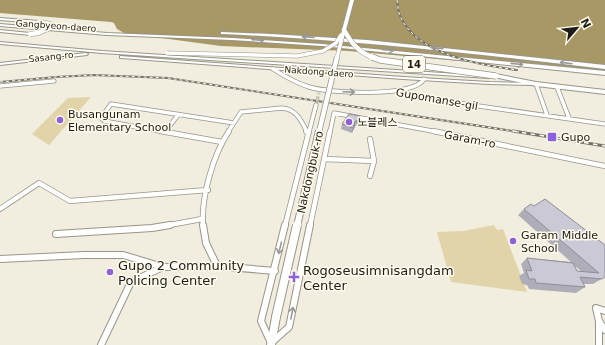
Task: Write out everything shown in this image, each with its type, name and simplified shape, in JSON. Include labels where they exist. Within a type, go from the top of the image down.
[{"type":"main road","name":"Nakdongbuk-ro","points":[[270,345],[326,102],[352,0]]},
{"type":"main road","points":[[0,22],[39,22],[50,24],[50,28],[38,33],[30,34],[0,31]]},
{"type":"main road","name":"Gangbyeon-daero","points":[[0,22],[113,30],[276,35],[364,40],[605,67]]},
{"type":"main road","name":"Gangbyeon-daero","points":[[0,22],[107,34],[232,39],[322,45],[605,73]]},
{"type":"main road","points":[[102,52],[297,56],[323,51],[336,43],[344,30]]},
{"type":"main road","name":"14","points":[[344,30],[354,48],[380,60],[496,76],[536,84]]},
{"type":"main road","name":"Nakdong-daero","points":[[0,43],[102,52],[508,78],[536,84]]},
{"type":"main road","points":[[41,58],[47,54],[46,48]]},
{"type":"main road","name":"Nakdong-daero","points":[[102,52],[123,57],[489,84],[536,84],[605,92]]},
{"type":"main road","name":"Sasang-ro","points":[[0,64],[102,52]]},
{"type":"street","name":"Gupomanse-gil","points":[[273,68],[288,78],[319,93],[327,90],[365,92],[399,90],[412,95],[444,101],[605,124]]},
{"type":"street","points":[[399,90],[416,86],[424,79]]},
{"type":"street","points":[[0,86],[54,81]]},
{"type":"street","points":[[536,84],[547,116]]},
{"type":"street","points":[[557,86],[569,118]]},
{"type":"street","points":[[222,142],[101,119],[102,115],[111,104],[234,123]]},
{"type":"street","points":[[316,105],[262,321],[270,345],[289,327],[324,159],[374,161]]},
{"type":"street","points":[[217,266],[204,236],[202,220],[208,190],[222,142],[234,123],[242,112],[278,108],[289,109],[294,112],[308,134]]},
{"type":"street","name":"Garam-ro","points":[[324,159],[334,113],[414,127],[605,166]]},
{"type":"street","points":[[165,132],[178,115]]},
{"type":"street","points":[[370,139],[374,161],[370,176]]},
{"type":"street","points":[[0,209],[39,183],[70,201],[208,190]]},
{"type":"street","points":[[56,234],[152,228],[202,220]]},
{"type":"street","points":[[0,260],[84,254],[123,255],[163,267],[217,266],[275,271]]},
{"type":"street","points":[[101,345],[131,282],[139,277],[152,275],[163,267]]},
{"type":"street","points":[[600,345],[599,321],[596,308],[605,311]]},
{"type":"street","points":[[599,321],[605,330]]},
{"type":"shaded area","points":[[0,0],[605,0],[605,71],[460,61],[348,51],[221,46],[124,33],[117,29],[114,23],[111,22],[0,13]]},
{"type":"shaded area","points":[[91,97],[49,145],[32,134],[68,98]]},
{"type":"shaded area","points":[[494,225],[497,230],[503,229],[527,292],[451,282],[437,232],[464,231]]},
{"type":"building","points":[[349,114],[360,116],[357,121],[355,121],[353,128],[342,124]]},
{"type":"building","points":[[545,199],[605,245],[605,277],[602,279],[580,277],[585,287],[536,283],[535,279],[529,279],[526,270],[532,271],[527,258],[573,263],[577,271],[599,273],[524,209],[531,204],[534,206]]},
{"type":"tunnel","points":[[316,105],[319,93]]},
{"type":"railway","points":[[397,0],[401,18],[410,31],[422,41],[452,56],[486,65],[517,70]]},
{"type":"railway","points":[[0,82],[94,75],[168,78],[519,132]]},
{"type":"railway","points":[[513,131],[605,146]]},
{"type":"place","name":"Busangunam Elementary School","points":[[60,120]]},
{"type":"place","name":"노블레스","points":[[349,122]]},
{"type":"place","name":"Gupo","points":[[552,137]]},
{"type":"place","name":"Garam Middle School","points":[[513,241]]},
{"type":"place","name":"Gupo 2 Community Policing Center","points":[[110,272]]},
{"type":"place","name":"Rogoseusimnisangdam Center","points":[[294,277]]}]
